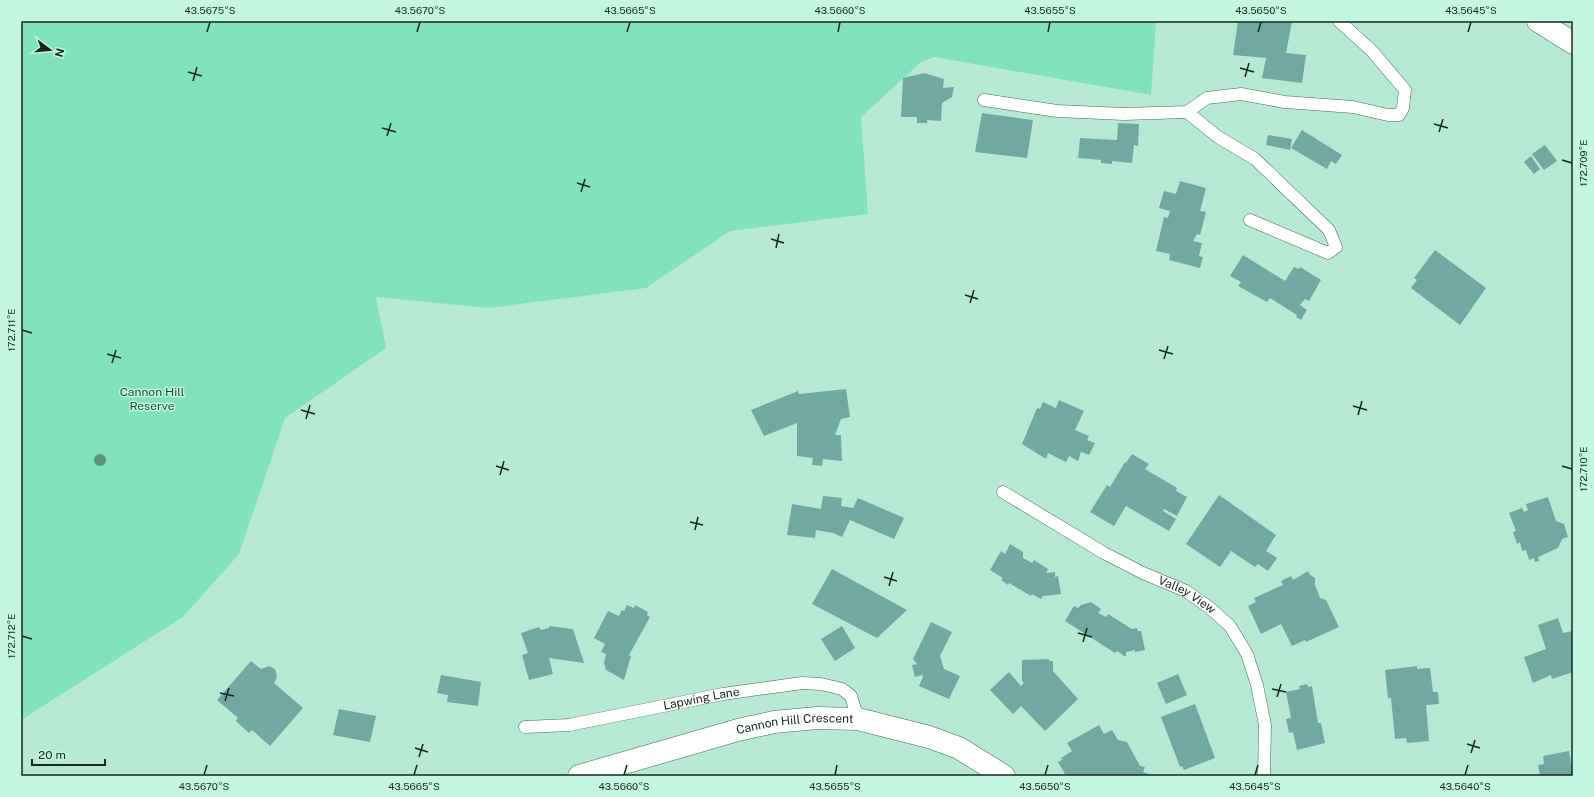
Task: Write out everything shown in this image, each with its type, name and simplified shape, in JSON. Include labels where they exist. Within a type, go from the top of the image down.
[{"type":"street","points":[[1538,21],[1573,43]]},
{"type":"street","name":"Cannon Hill Crescent","points":[[579,776],[738,730],[774,722],[817,718],[858,720],[929,737],[960,748],[1004,776]]},
{"type":"lane","points":[[984,100],[1057,111],[1124,114],[1187,112],[1207,98],[1241,94],[1285,102],[1353,107],[1388,115],[1399,115],[1403,108],[1405,90],[1372,51],[1339,21]]},
{"type":"lane","points":[[1187,112],[1218,137],[1255,159],[1329,230],[1336,247],[1328,253],[1250,220]]},
{"type":"lane","name":"Valley View","points":[[1004,492],[1104,553],[1143,573],[1186,591],[1210,608],[1230,626],[1247,654],[1257,685],[1264,726],[1264,776]]},
{"type":"lane","name":"Lapwing Lane","points":[[525,726],[569,725],[723,694],[802,683],[821,684],[842,689],[851,696],[858,720]]},
{"type":"green space","name":"Cannon Hill Reserve","points":[[21,21],[1156,21],[1151,95],[934,57],[921,62],[861,117],[868,214],[730,231],[646,288],[489,308],[376,297],[386,348],[285,418],[239,554],[183,617],[21,720]]},
{"type":"building","points":[[1238,21],[1292,21],[1286,53],[1306,55],[1302,83],[1262,78],[1266,58],[1233,55]]},
{"type":"building","points":[[924,73],[944,79],[943,88],[954,87],[952,97],[942,103],[941,121],[927,120],[927,123],[917,123],[917,117],[901,117],[903,78]]},
{"type":"building","points":[[982,113],[1033,120],[1027,158],[975,152]]},
{"type":"building","points":[[1118,123],[1139,124],[1138,146],[1134,145],[1132,163],[1112,161],[1112,164],[1101,163],[1101,160],[1078,158],[1080,138],[1117,140]]},
{"type":"building","points":[[1302,130],[1342,155],[1336,164],[1331,161],[1327,169],[1291,148]]},
{"type":"building","points":[[1268,135],[1292,139],[1290,150],[1266,145]]},
{"type":"building","points":[[1545,145],[1557,161],[1544,170],[1532,154]]},
{"type":"building","points":[[1531,156],[1540,169],[1534,174],[1524,162]]},
{"type":"building","points":[[1180,181],[1206,188],[1200,211],[1206,212],[1200,235],[1197,234],[1193,241],[1202,243],[1199,256],[1203,257],[1200,268],[1169,260],[1170,254],[1156,251],[1164,217],[1168,218],[1170,211],[1159,208],[1164,191],[1176,194]]},
{"type":"building","points":[[1435,250],[1486,288],[1460,325],[1411,288],[1417,280],[1414,278]]},
{"type":"building","points":[[1243,255],[1285,281],[1294,267],[1299,269],[1300,267],[1321,280],[1309,301],[1305,299],[1300,305],[1307,310],[1301,320],[1296,317],[1297,315],[1270,298],[1267,302],[1238,286],[1241,282],[1230,276]]},
{"type":"building","points":[[846,389],[850,417],[841,419],[835,435],[841,435],[842,461],[823,459],[822,466],[812,465],[813,458],[797,456],[797,423],[764,436],[751,410],[798,391],[799,394]]},
{"type":"building","points":[[1059,400],[1084,411],[1075,430],[1089,436],[1087,440],[1095,443],[1089,455],[1081,452],[1078,461],[1069,456],[1066,462],[1048,453],[1046,459],[1022,444],[1037,408],[1040,409],[1043,402],[1056,408]]},
{"type":"building","points":[[1132,454],[1149,464],[1145,469],[1177,488],[1176,491],[1187,497],[1177,516],[1164,509],[1163,511],[1176,519],[1169,531],[1126,506],[1114,526],[1090,512],[1107,485],[1110,487],[1125,462],[1126,463]]},
{"type":"building","points":[[1219,495],[1276,535],[1266,551],[1277,558],[1268,571],[1258,564],[1255,567],[1231,551],[1220,567],[1186,544]]},
{"type":"building","points":[[823,496],[842,498],[841,506],[853,508],[858,498],[904,518],[894,539],[850,520],[842,537],[833,533],[816,530],[815,538],[787,535],[792,504],[821,509]]},
{"type":"building","points":[[1548,497],[1556,521],[1564,524],[1568,537],[1562,539],[1558,548],[1538,557],[1539,561],[1535,562],[1534,558],[1529,560],[1526,550],[1522,551],[1520,542],[1517,544],[1513,532],[1516,531],[1509,513],[1522,508],[1524,512],[1528,510],[1526,504]]},
{"type":"building","points":[[1010,544],[1023,552],[1023,558],[1032,563],[1034,560],[1048,569],[1046,573],[1055,572],[1055,577],[1058,576],[1061,594],[1043,596],[1041,599],[1032,594],[1031,596],[1009,583],[1008,585],[1001,580],[1003,578],[990,570],[1001,551],[1005,554]]},
{"type":"building","points":[[832,569],[907,610],[877,638],[812,604]]},
{"type":"building","points":[[1308,571],[1310,575],[1315,578],[1315,585],[1320,598],[1326,600],[1339,627],[1306,642],[1305,640],[1292,646],[1281,624],[1261,634],[1248,606],[1256,602],[1254,598],[1283,585],[1281,581],[1291,576],[1293,580]]},
{"type":"building","points":[[1091,602],[1101,609],[1098,613],[1106,617],[1108,614],[1132,629],[1137,628],[1138,631],[1141,631],[1145,650],[1126,652],[1126,656],[1117,651],[1115,653],[1065,621],[1074,606],[1078,608],[1081,605]]},
{"type":"building","points":[[627,605],[634,608],[635,605],[648,612],[647,615],[650,617],[629,655],[631,656],[624,680],[606,670],[604,663],[606,654],[601,652],[605,644],[594,638],[608,611],[619,616]]},
{"type":"building","points":[[1558,618],[1563,633],[1573,631],[1573,672],[1552,679],[1551,675],[1533,683],[1524,657],[1546,649],[1538,625]]},
{"type":"building","points":[[931,622],[952,632],[940,656],[944,669],[960,676],[949,699],[919,686],[923,677],[922,675],[915,677],[912,665],[917,664],[913,659]]},
{"type":"building","points":[[549,626],[573,629],[584,663],[549,658],[553,674],[529,680],[522,655],[528,653],[521,633],[539,627],[541,630],[549,628]]},
{"type":"building","points":[[842,626],[855,648],[835,661],[821,639]]},
{"type":"building","points":[[1049,659],[1049,661],[1053,661],[1053,671],[1078,699],[1045,731],[1021,706],[1013,714],[990,690],[1009,672],[1021,686],[1024,683],[1022,681],[1022,660]]},
{"type":"building","points":[[251,661],[261,669],[269,666],[275,669],[277,677],[274,683],[303,708],[270,746],[252,730],[249,733],[236,721],[238,718],[217,700]]},
{"type":"building","points":[[1417,666],[1417,669],[1430,668],[1433,692],[1438,692],[1439,704],[1426,705],[1429,741],[1407,743],[1406,738],[1395,739],[1391,698],[1388,698],[1385,670]]},
{"type":"building","points":[[1178,674],[1187,695],[1166,704],[1157,683]]},
{"type":"building","points":[[441,675],[481,682],[478,706],[447,702],[448,695],[437,693]]},
{"type":"building","points":[[1307,684],[1308,687],[1312,686],[1318,723],[1321,723],[1325,743],[1297,750],[1293,732],[1289,733],[1286,719],[1291,718],[1286,692],[1300,689],[1299,686]]},
{"type":"building","points":[[1195,704],[1215,758],[1184,770],[1182,766],[1180,767],[1161,717]]},
{"type":"building","points":[[339,709],[376,716],[370,742],[333,735]]},
{"type":"building","points":[[1099,725],[1104,734],[1112,730],[1118,740],[1127,742],[1140,766],[1145,767],[1143,772],[1154,776],[1066,776],[1058,762],[1062,760],[1061,758],[1072,751],[1067,743]]},
{"type":"building","points":[[1569,751],[1573,776],[1540,776],[1538,765],[1544,764],[1543,756]]}]
